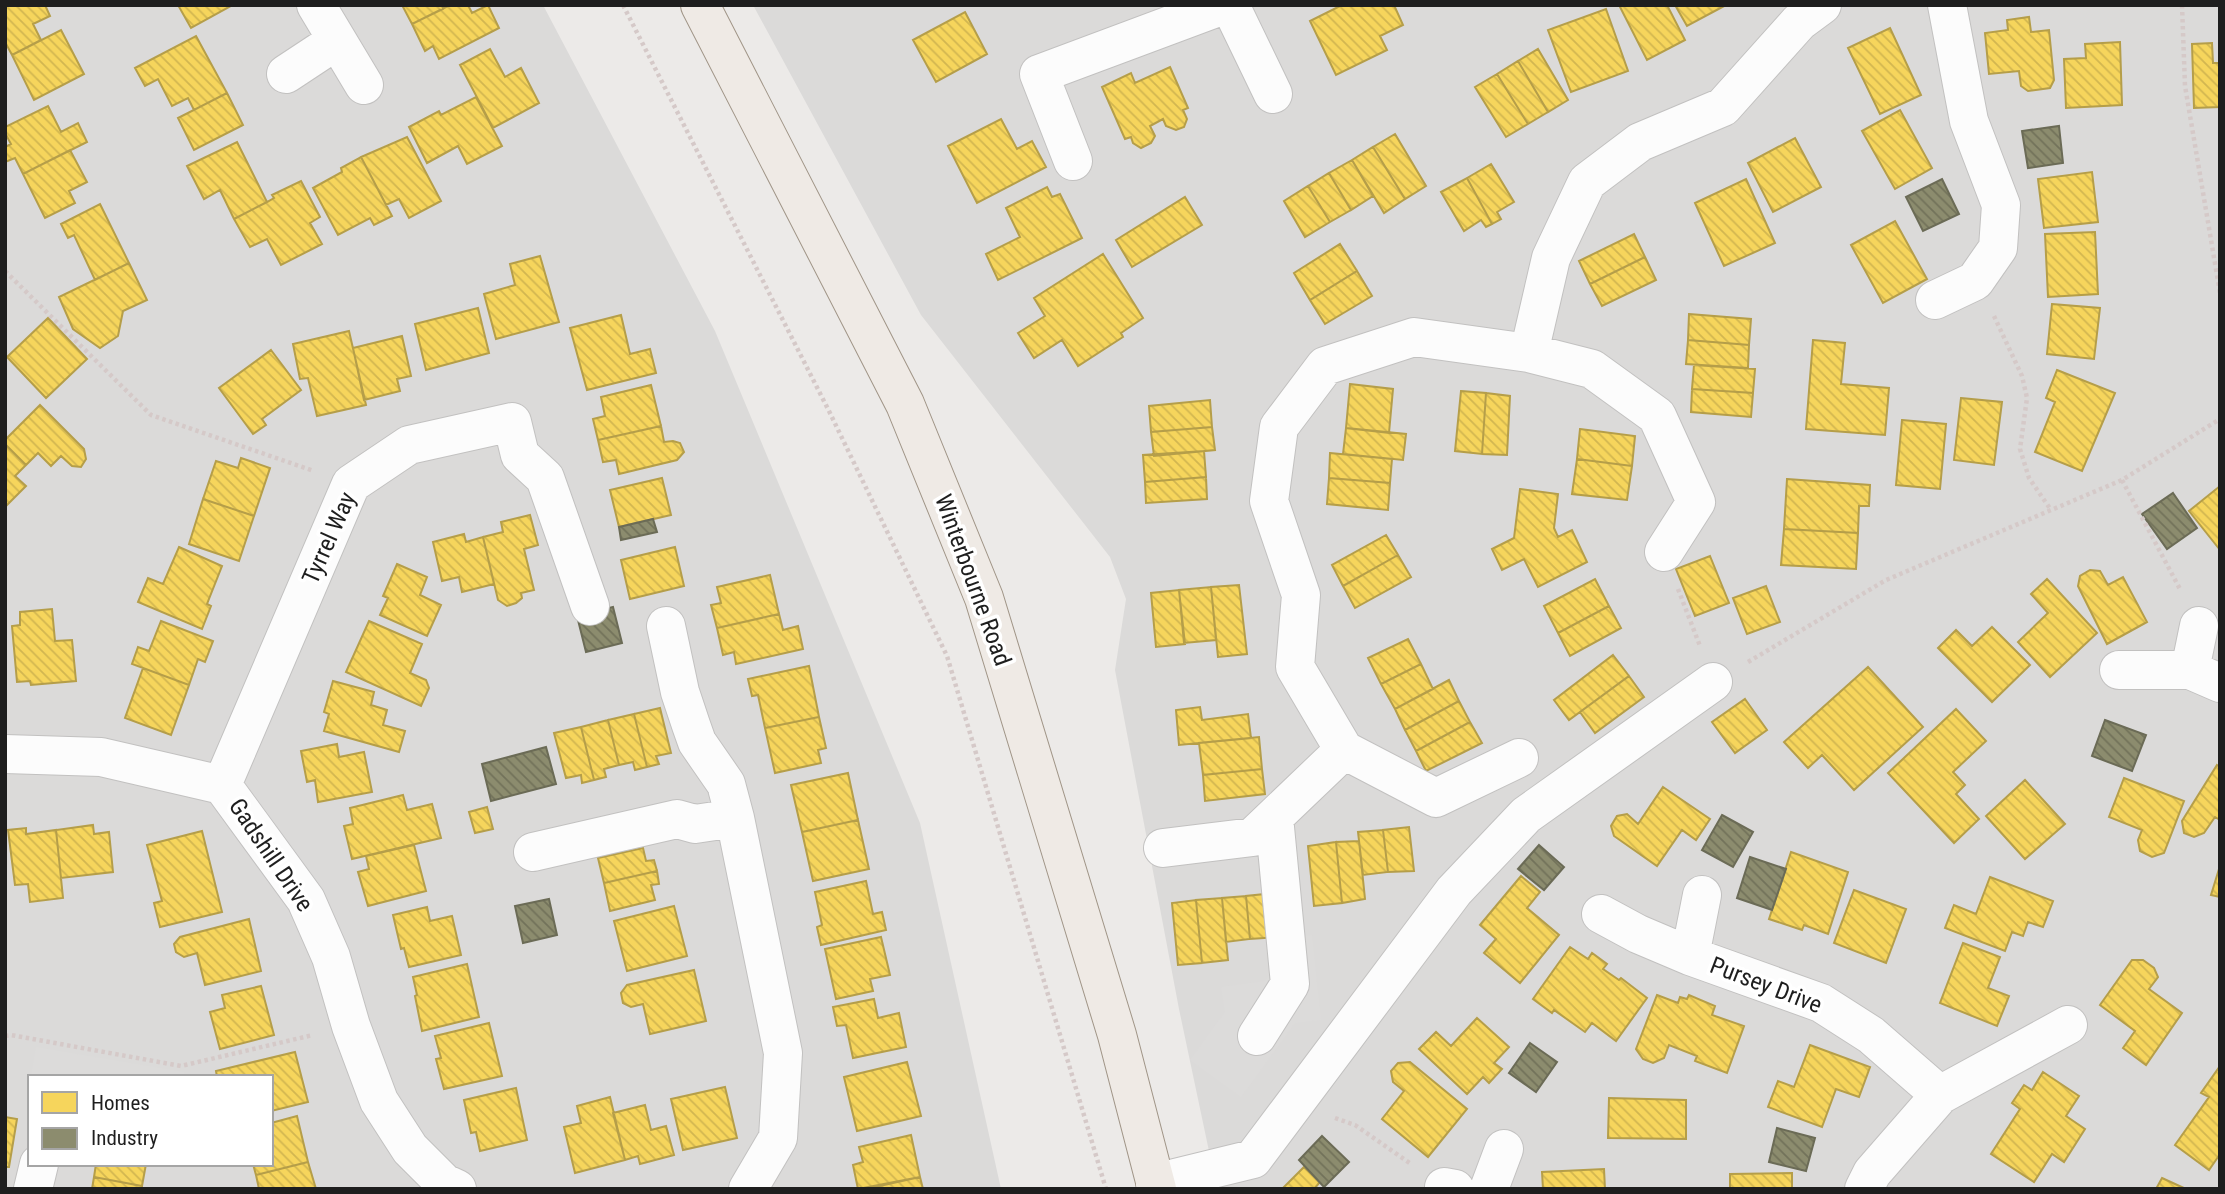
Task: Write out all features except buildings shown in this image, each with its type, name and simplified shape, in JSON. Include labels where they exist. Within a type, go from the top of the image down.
[{"type":"main road","name":"Winterbourne Road","points":[[700,5],[905,404],[984,598],[1117,1035],[1156,1186]]},
{"type":"street","points":[[316,5],[364,85]]},
{"type":"street","points":[[1073,161],[1039,74],[1224,5]]},
{"type":"street","points":[[1230,5],[1273,94]]},
{"type":"street","points":[[1530,353],[1551,258],[1587,182],[1640,142],[1723,107],[1799,22],[1822,5]]},
{"type":"street","points":[[1935,300],[1975,281],[1998,248],[2001,205],[1969,121],[1947,5]]},
{"type":"street","points":[[286,74],[336,41]]},
{"type":"street","points":[[1519,758],[1436,798],[1343,750],[1295,667],[1301,595],[1269,501],[1279,427],[1325,366],[1414,337],[1530,353],[1591,369],[1657,416],[1696,502],[1664,552]]},
{"type":"street","name":"Tyrrel Way","points":[[222,785],[351,484],[409,445],[512,422],[520,455],[545,478],[590,606]]},
{"type":"street","points":[[666,626],[680,692],[697,742],[731,801],[783,1053],[778,1138],[748,1189]]},
{"type":"street","points":[[2119,670],[2205,676],[2199,626]]},
{"type":"street","points":[[1156,1186],[1253,1159],[1454,891],[1526,815],[1713,682]]},
{"type":"street","points":[[1163,848],[1253,837],[1343,750]]},
{"type":"street","name":"Gadshill Drive","points":[[5,754],[101,757],[222,785],[306,900],[331,957],[351,1026],[379,1101],[410,1149],[444,1183],[457,1189]]},
{"type":"street","points":[[533,852],[677,820],[695,824],[731,801]]},
{"type":"street","points":[[1257,1036],[1290,984],[1274,817]]},
{"type":"street","name":"Pursey Drive","points":[[1690,956],[1702,895]]},
{"type":"street","name":"Pursey Drive","points":[[1601,914],[1638,934],[1690,956],[1821,1003],[1871,1035],[1940,1095]]},
{"type":"street","points":[[1864,1189],[1872,1174],[1940,1095],[2068,1025]]},
{"type":"street","points":[[1489,1189],[1504,1149]]},
{"type":"street","points":[[33,1189],[39,1166]]},
{"type":"path","points":[[623,5],[829,411],[947,656],[1106,1189]]},
{"type":"path","points":[[2182,5],[2185,86],[2220,293]]},
{"type":"path","points":[[5,271],[151,415],[351,484]]},
{"type":"path","points":[[1975,281],[2010,345],[2022,376],[2027,398],[2020,449],[2029,478],[2051,510]]},
{"type":"path","points":[[1664,552],[1713,682],[1886,580],[2122,480],[2220,419]]},
{"type":"path","points":[[2122,480],[2199,626]]},
{"type":"path","points":[[5,1036],[181,1066],[351,1026]]},
{"type":"path","points":[[1286,1117],[1329,1115],[1355,1125],[1449,1188]]},
{"type":"shaded area","points":[[5,5],[543,5],[715,331],[920,823],[1001,1189],[5,1189]]},
{"type":"shaded area","points":[[753,5],[2220,5],[2220,1189],[1217,1189],[1179,1009],[1115,670],[1126,599],[1110,557],[921,315]]},
{"type":"shaded area","points":[[1312,935],[1321,1020],[1295,1023],[1241,1097],[1190,1060],[1225,1012],[1221,987],[1265,981],[1273,969],[1269,940]]},
{"type":"shaded area","points":[[36,1047],[184,1072],[184,1075],[31,1075]]}]
